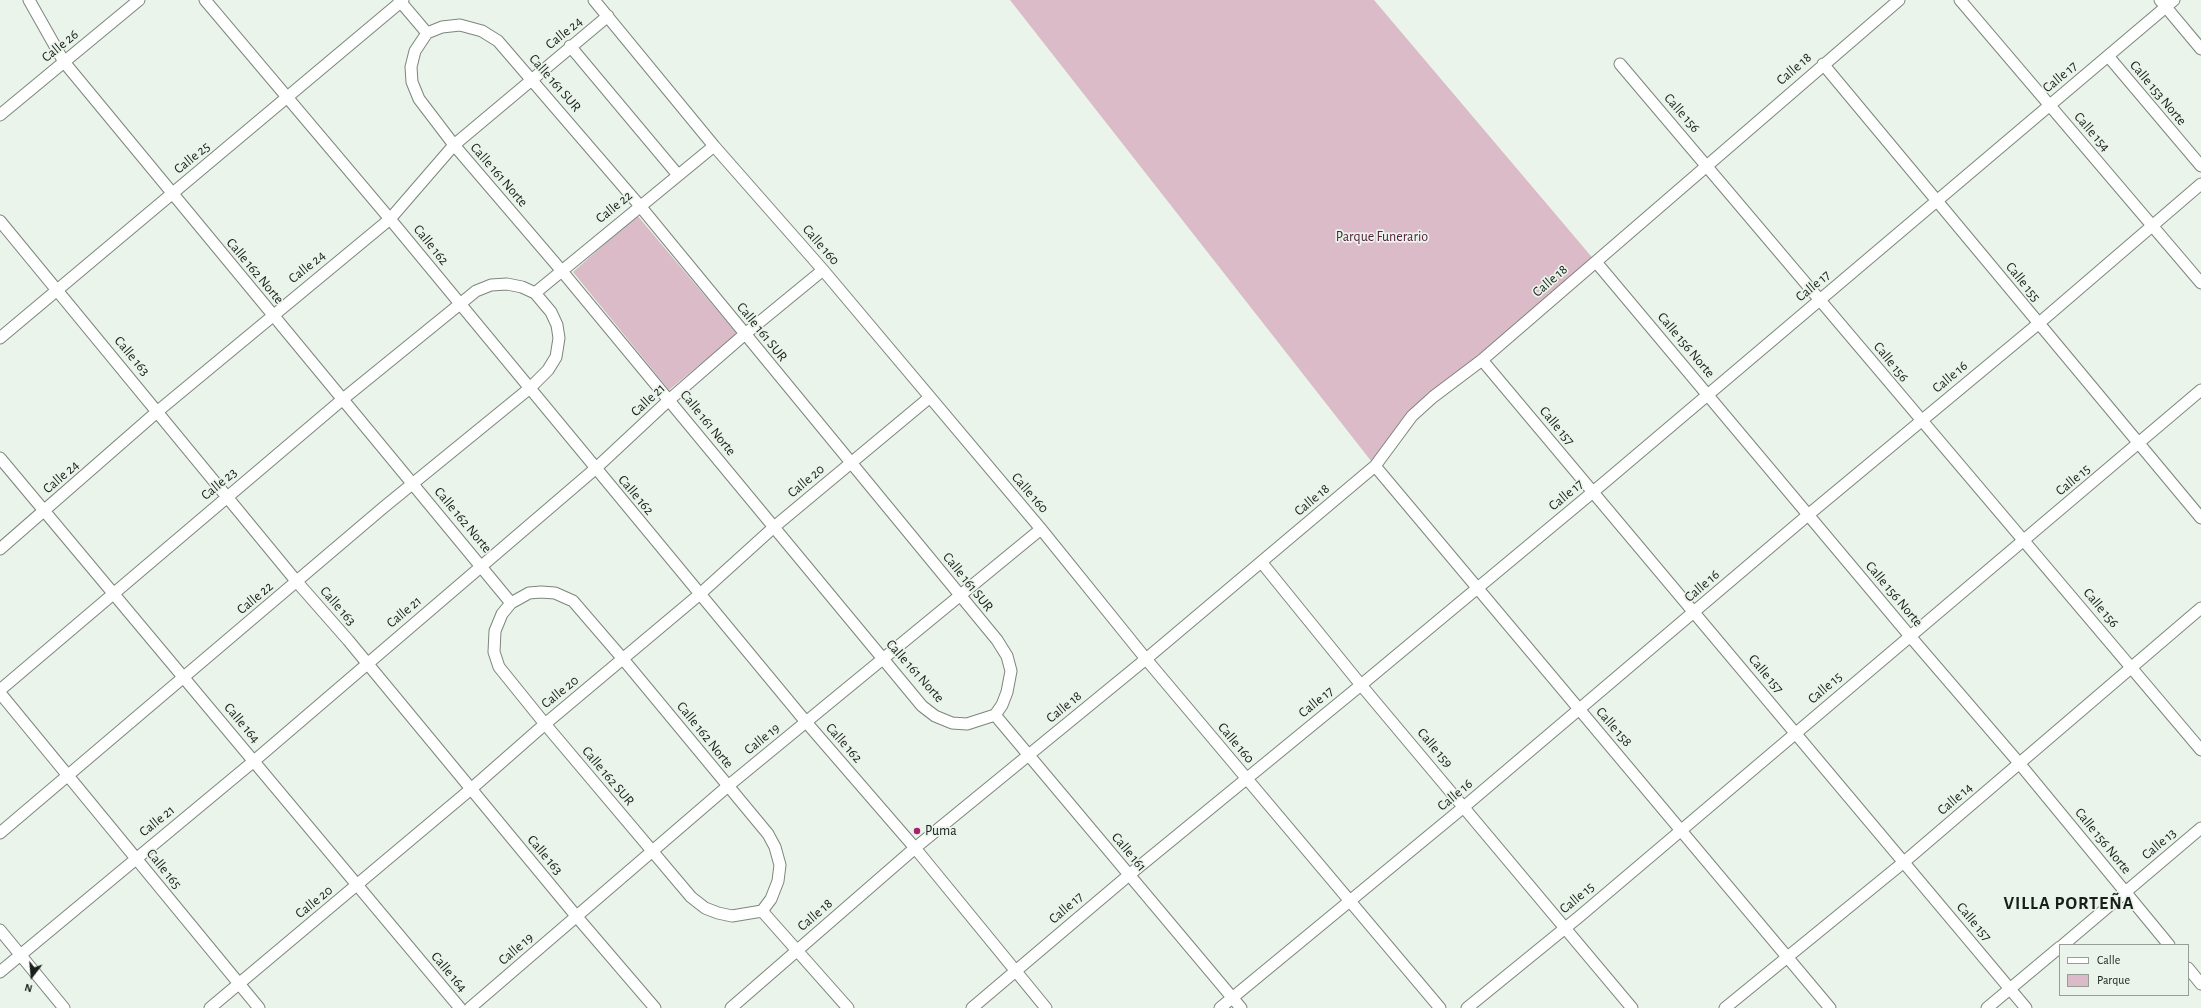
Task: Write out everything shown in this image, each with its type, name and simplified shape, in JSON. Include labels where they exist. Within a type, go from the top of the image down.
[{"type":"street","name":"Calle 162 Norte","points":[[29,0],[64,62],[272,315],[482,566],[511,603],[529,593],[541,592],[555,593],[573,601],[624,659],[768,834],[776,847],[780,865],[778,881],[772,898],[762,911]]},
{"type":"street","name":"Calle 26","points":[[0,114],[139,0]]},
{"type":"street","name":"Calle 162","points":[[205,0],[287,99],[390,219],[595,469],[806,722],[915,848],[1046,1008]]},
{"type":"street","name":"Calle 160","points":[[594,0],[714,146],[823,270],[929,398],[1041,529],[1146,659],[1440,1008]]},
{"type":"street","name":"Calle 18","points":[[731,1008],[915,848],[1262,563],[1375,466],[1412,416],[1482,360],[1708,166],[1823,64],[1899,0]]},
{"type":"street","name":"Calle 154","points":[[1960,0],[2201,283]]},
{"type":"street","name":"Calle 25","points":[[0,338],[287,99],[401,1]]},
{"type":"street","points":[[401,1],[427,32]]},
{"type":"street","name":"Calle 17","points":[[972,1008],[1129,875],[1593,492],[2050,106],[2108,56],[2166,2]]},
{"type":"street","points":[[2166,2],[2201,49]]},
{"type":"street","name":"Calle 24","points":[[0,549],[272,315],[390,219],[454,145],[570,46],[608,16]]},
{"type":"street","name":"Calle 161 SUR","points":[[427,32],[442,27],[460,25],[482,31],[498,41],[532,78],[640,206],[850,464],[997,640],[1007,656],[1011,670],[1007,692],[1002,705],[995,715]]},
{"type":"street","name":"Calle 161 Norte","points":[[427,32],[414,51],[411,67],[412,82],[418,99],[454,145],[561,270],[922,706],[935,716],[952,723],[967,724],[995,715]]},
{"type":"street","points":[[570,46],[678,175]]},
{"type":"street","name":"Calle 153 Norte","points":[[2108,56],[2201,166]]},
{"type":"street","name":"Calle 156","points":[[1620,64],[1820,299],[1921,422],[2024,540],[2201,750]]},
{"type":"street","name":"Calle 155","points":[[1823,64],[2201,518]]},
{"type":"street","name":"Calle 22","points":[[0,833],[413,484],[530,388],[548,370],[556,357],[559,338],[557,325],[551,312],[535,293],[561,270],[714,146]]},
{"type":"street","name":"Calle 16","points":[[1220,1008],[1350,902],[1579,710],[1808,515],[2038,324],[2201,184]]},
{"type":"street","name":"Calle 163","points":[[0,222],[228,496],[297,582],[348,640],[365,664],[471,789],[576,917],[655,1008]]},
{"type":"street","name":"Calle 156 Norte","points":[[1596,262],[1709,394],[1909,635],[2019,763],[2168,944]]},
{"type":"street","name":"Calle 21","points":[[0,972],[254,760],[482,566],[595,469],[669,400],[745,334],[823,270]]},
{"type":"street","name":"Calle 23","points":[[0,692],[228,496],[459,303],[476,291],[491,285],[507,284],[522,287],[535,293]]},
{"type":"street","name":"Calle 157","points":[[1482,360],[2026,1008]]},
{"type":"street","name":"Calle 15","points":[[1467,1008],[1565,928],[1681,828],[1796,733],[1909,635],[2139,444],[2201,390]]},
{"type":"street","name":"Calle 20","points":[[210,1008],[471,789],[545,724],[624,659],[700,594],[774,527],[929,398]]},
{"type":"street","name":"Calle 164","points":[[0,458],[44,512],[185,677],[356,886],[460,1008]]},
{"type":"street","name":"Calle 158","points":[[1375,466],[1478,587],[1579,710],[1681,828],[1786,957],[1830,1008]]},
{"type":"street","name":"Calle 19","points":[[470,1008],[652,853],[728,786],[1041,529]]},
{"type":"street","name":"Calle 159","points":[[1262,563],[1361,685],[1632,1008]]},
{"type":"street","name":"Calle 162 SUR","points":[[511,603],[502,614],[495,631],[494,652],[499,667],[545,724],[690,897],[705,908],[732,916],[762,911]]},
{"type":"street","name":"Calle 14","points":[[1725,1008],[1904,862],[2201,608]]},
{"type":"street","name":"Calle 165","points":[[0,692],[67,776],[259,1008]]},
{"type":"street","name":"Calle 161","points":[[995,715],[1241,1008]]},
{"type":"street","name":"Calle 13","points":[[2064,944],[2201,828]]},
{"type":"street","points":[[762,911],[848,1008]]},
{"type":"street","points":[[0,930],[64,1008]]},
{"type":"street","points":[[1987,1008],[2059,948]]},
{"type":"street","points":[[2189,969],[2201,984]]},
{"type":"green space","name":"Parque Funerario","points":[[1010,0],[1374,0],[1596,262],[1412,409],[1375,466]]},
{"type":"green space","points":[[637,215],[737,334],[669,390],[573,272]]},
{"type":"place","name":"Puma","points":[[917,831]]},
{"type":"district","name":"VILLA PORTEÑA","points":[[2069,904]]}]
